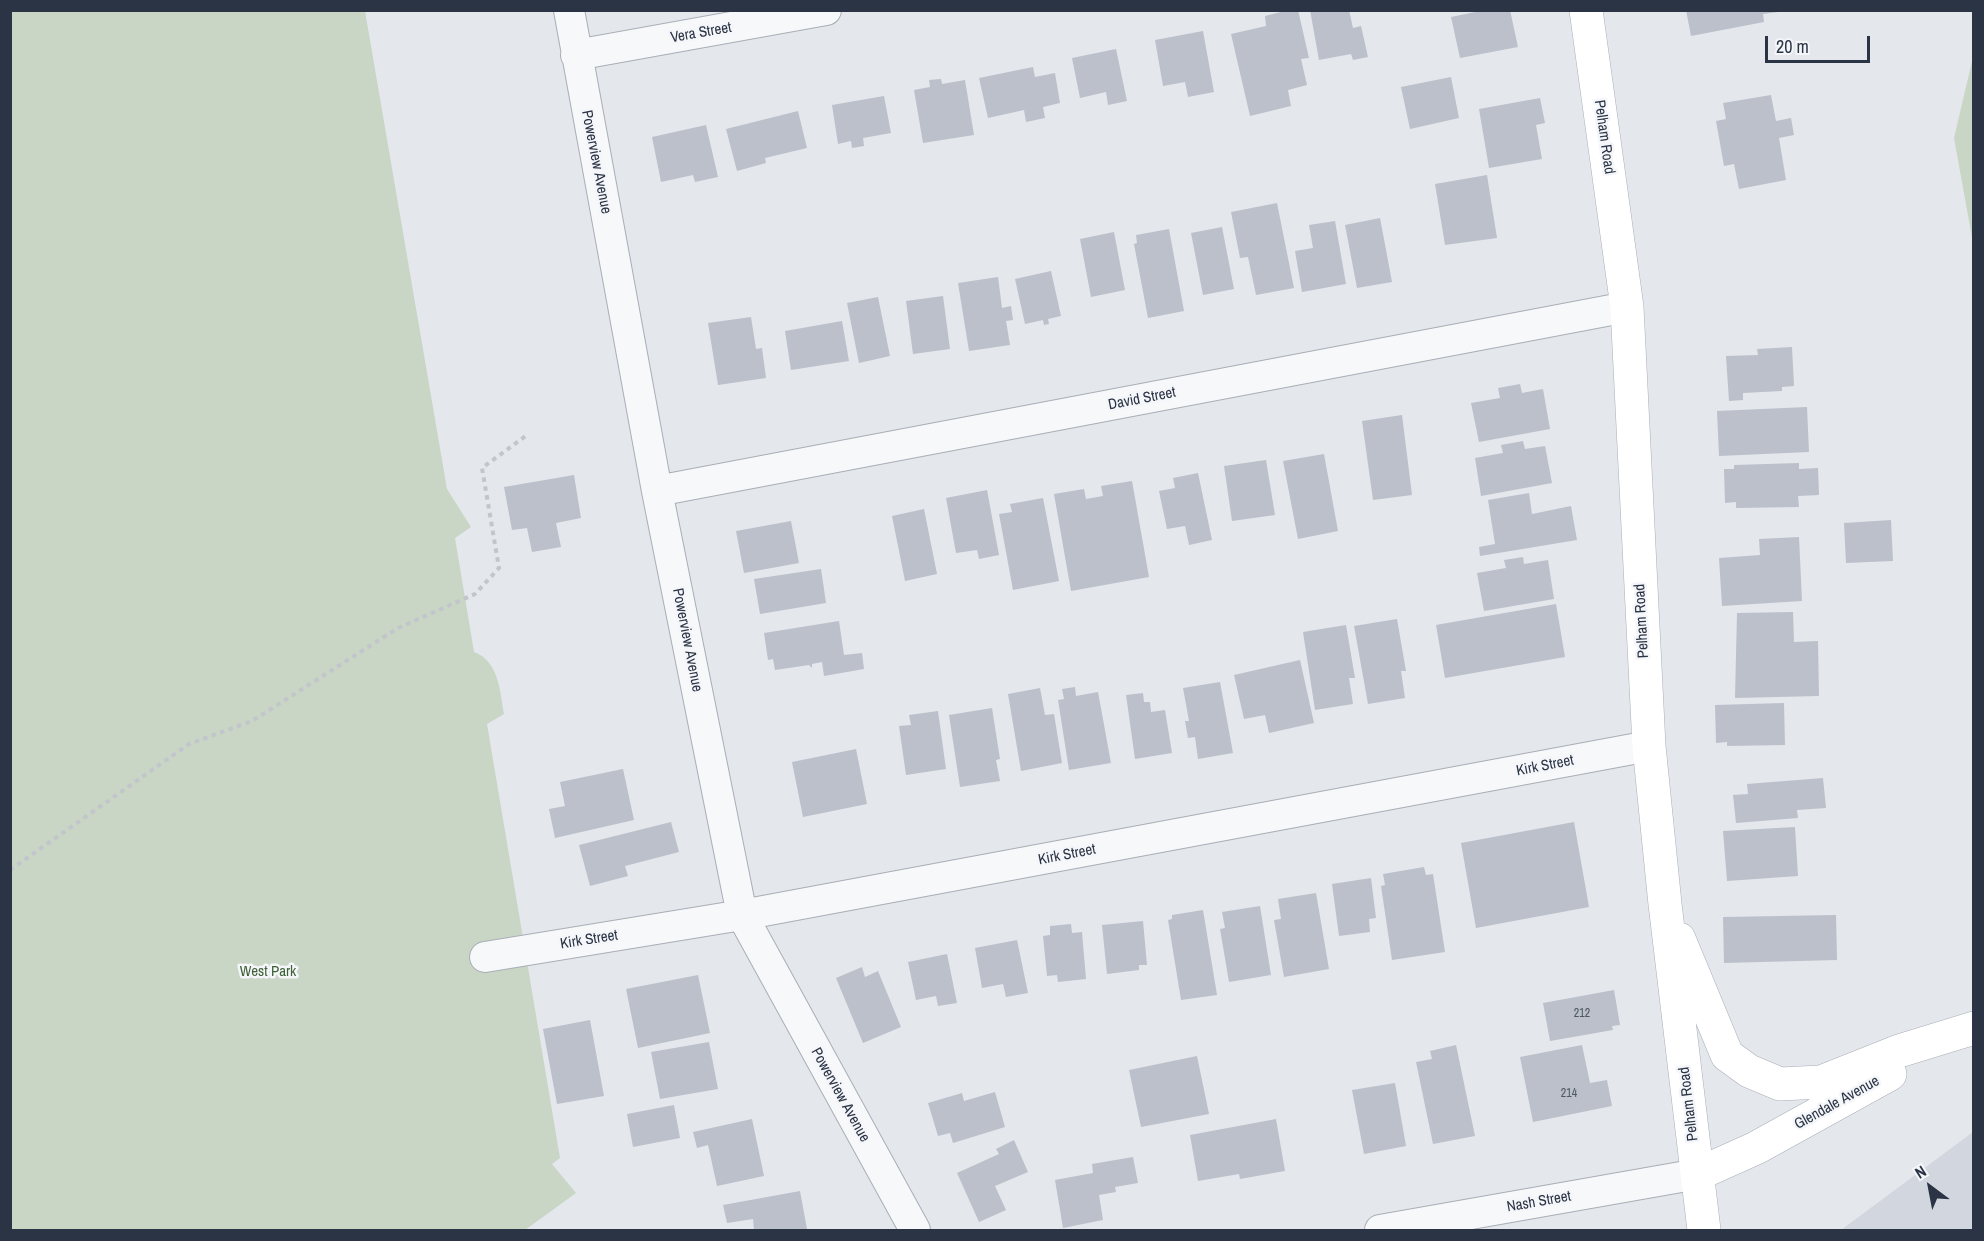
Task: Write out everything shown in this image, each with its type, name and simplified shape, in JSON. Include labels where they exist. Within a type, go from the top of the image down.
[{"type":"main road","name":"Pelham Road","points":[[1586,10],[1627,307],[1649,746],[1665,904],[1704,1230]]},
{"type":"main road","points":[[1665,904],[1727,1055],[1749,1071],[1780,1084],[1821,1083],[1899,1051],[1974,1028]]},
{"type":"main road","name":"Glendale Avenue","points":[[1698,1174],[1756,1148],[1974,1028]]},
{"type":"street","name":"Powerview Avenue","points":[[569,10],[657,491],[742,915],[915,1230]]},
{"type":"street","name":"Vera Street","points":[[576,55],[826,10]]},
{"type":"street","name":"David Street","points":[[657,491],[1627,307]]},
{"type":"street","name":"Kirk Street","points":[[485,957],[742,915],[1649,746]]},
{"type":"street","name":"Nash Street","points":[[1380,1230],[1698,1174]]},
{"type":"path","points":[[10,870],[189,744],[252,721],[398,628],[474,594],[499,568],[482,468],[527,435]]},
{"type":"shaded area","points":[[1973,1132],[1973,1230],[1841,1230]]},
{"type":"green space","name":"West Park","points":[[10,11],[365,11],[447,489],[471,527],[455,538],[474,652],[489,662],[497,678],[504,714],[487,724],[560,1158],[552,1164],[576,1193],[525,1230],[11,1230]]},
{"type":"green space","points":[[1974,57],[1973,243],[1954,138]]},
{"type":"building","points":[[1298,10],[1309,58],[1301,59],[1307,85],[1288,90],[1291,106],[1250,116],[1231,34],[1266,26],[1265,16]]},
{"type":"building","points":[[1310,10],[1349,10],[1353,28],[1361,26],[1368,57],[1353,60],[1351,54],[1319,60]]},
{"type":"building","points":[[1485,10],[1510,10],[1518,47],[1460,58],[1451,17]]},
{"type":"building","points":[[1686,10],[1778,10],[1778,12],[1763,14],[1764,22],[1691,36]]},
{"type":"building","points":[[1203,31],[1214,92],[1188,97],[1185,82],[1163,86],[1155,40]]},
{"type":"building","points":[[1116,49],[1127,101],[1108,105],[1106,92],[1080,98],[1072,58]]},
{"type":"building","points":[[1033,67],[1035,77],[1055,73],[1060,103],[1043,107],[1045,118],[1026,122],[1024,110],[988,118],[979,78]]},
{"type":"building","points":[[1451,77],[1459,118],[1410,129],[1401,87]]},
{"type":"building","points":[[941,79],[942,84],[965,80],[974,135],[923,143],[914,90],[930,87],[929,80]]},
{"type":"building","points":[[1771,95],[1776,121],[1791,118],[1794,135],[1779,138],[1786,180],[1739,189],[1734,164],[1724,166],[1716,121],[1726,119],[1723,103]]},
{"type":"building","points":[[884,96],[891,133],[863,138],[864,146],[852,148],[851,141],[838,144],[832,105]]},
{"type":"building","points":[[1540,98],[1545,123],[1536,125],[1542,159],[1489,168],[1479,109]]},
{"type":"building","points":[[798,111],[807,148],[765,158],[766,163],[737,171],[726,129]]},
{"type":"building","points":[[706,125],[718,177],[695,182],[693,175],[661,182],[652,137]]},
{"type":"building","points":[[1487,175],[1497,238],[1445,245],[1435,184]]},
{"type":"building","points":[[1277,203],[1294,288],[1256,295],[1248,257],[1240,258],[1231,212]]},
{"type":"building","points":[[1380,218],[1392,282],[1357,288],[1345,225]]},
{"type":"building","points":[[1335,221],[1346,284],[1302,292],[1295,251],[1313,248],[1309,225]]},
{"type":"building","points":[[1222,227],[1234,289],[1203,295],[1191,233]]},
{"type":"building","points":[[1169,229],[1184,311],[1148,318],[1134,244],[1137,243],[1136,235]]},
{"type":"building","points":[[1114,232],[1125,290],[1091,297],[1080,239]]},
{"type":"building","points":[[1051,271],[1061,316],[1048,319],[1049,324],[1044,325],[1043,320],[1025,324],[1015,279]]},
{"type":"building","points":[[998,277],[1002,308],[1011,306],[1013,320],[1006,321],[1010,345],[969,351],[958,283]]},
{"type":"building","points":[[943,296],[950,349],[913,354],[906,301]]},
{"type":"building","points":[[878,297],[890,356],[859,363],[847,303]]},
{"type":"building","points":[[751,317],[756,349],[762,348],[766,378],[718,385],[708,323]]},
{"type":"building","points":[[842,321],[849,361],[791,370],[785,331]]},
{"type":"building","points":[[1792,347],[1794,386],[1782,387],[1782,391],[1743,393],[1743,400],[1729,401],[1726,356],[1758,355],[1757,349]]},
{"type":"building","points":[[1520,384],[1522,393],[1543,389],[1550,429],[1479,442],[1471,403],[1500,398],[1498,388]]},
{"type":"building","points":[[1807,407],[1809,452],[1719,456],[1717,411]]},
{"type":"building","points":[[1402,415],[1412,495],[1373,500],[1362,421]]},
{"type":"building","points":[[1523,441],[1525,449],[1545,446],[1552,483],[1481,496],[1475,458],[1503,453],[1501,445]]},
{"type":"building","points":[[1324,454],[1338,531],[1298,539],[1283,461]]},
{"type":"building","points":[[1266,460],[1275,515],[1232,521],[1224,466]]},
{"type":"building","points":[[1799,463],[1799,469],[1818,468],[1819,495],[1798,496],[1799,507],[1736,508],[1736,502],[1725,503],[1724,469],[1734,469],[1734,465]]},
{"type":"building","points":[[1198,473],[1212,540],[1189,545],[1185,526],[1167,529],[1159,491],[1175,488],[1173,478]]},
{"type":"building","points":[[574,475],[581,518],[556,523],[561,547],[532,552],[527,528],[512,530],[504,487]]},
{"type":"building","points":[[1132,481],[1149,577],[1071,591],[1054,494],[1084,489],[1086,499],[1103,496],[1101,486]]},
{"type":"building","points":[[987,490],[999,555],[979,559],[977,550],[956,553],[946,498]]},
{"type":"building","points":[[1529,493],[1532,514],[1571,506],[1577,540],[1480,556],[1479,547],[1495,544],[1488,500]]},
{"type":"building","points":[[1043,498],[1059,581],[1013,590],[999,514],[1012,512],[1010,504]]},
{"type":"building","points":[[924,509],[937,574],[905,581],[892,516]]},
{"type":"building","points":[[1891,520],[1893,561],[1846,563],[1844,523]]},
{"type":"building","points":[[791,521],[799,563],[744,573],[736,531]]},
{"type":"building","points":[[1799,537],[1802,601],[1722,606],[1719,558],[1760,555],[1759,539]]},
{"type":"building","points":[[1523,557],[1524,564],[1548,560],[1554,599],[1484,611],[1477,573],[1506,568],[1504,560]]},
{"type":"building","points":[[821,569],[826,603],[760,614],[754,579]]},
{"type":"building","points":[[1556,604],[1565,657],[1445,678],[1436,625]]},
{"type":"building","points":[[1793,612],[1794,642],[1818,641],[1819,696],[1735,698],[1737,613]]},
{"type":"building","points":[[1397,619],[1406,671],[1401,671],[1405,698],[1368,704],[1354,626]]},
{"type":"building","points":[[839,621],[844,655],[862,653],[864,669],[824,676],[822,662],[812,664],[812,668],[809,665],[775,670],[773,659],[768,660],[764,633]]},
{"type":"building","points":[[1346,625],[1355,678],[1349,678],[1353,704],[1315,710],[1303,632]]},
{"type":"building","points":[[1300,660],[1314,723],[1269,733],[1265,715],[1244,719],[1234,675]]},
{"type":"building","points":[[1220,682],[1233,753],[1198,759],[1195,737],[1188,738],[1185,721],[1189,721],[1183,688]]},
{"type":"building","points":[[1075,687],[1076,696],[1098,692],[1111,763],[1069,770],[1058,700],[1064,699],[1062,689]]},
{"type":"building","points":[[1040,688],[1045,715],[1054,714],[1062,763],[1021,771],[1008,694]]},
{"type":"building","points":[[1143,693],[1144,702],[1150,702],[1151,712],[1165,710],[1172,753],[1135,759],[1126,695]]},
{"type":"building","points":[[1784,703],[1785,745],[1727,746],[1727,742],[1716,743],[1715,705]]},
{"type":"building","points":[[992,708],[1000,759],[996,760],[1000,781],[960,787],[949,715]]},
{"type":"building","points":[[938,711],[946,769],[906,775],[899,726],[911,725],[909,715]]},
{"type":"building","points":[[856,749],[867,804],[803,817],[792,762]]},
{"type":"building","points":[[623,769],[634,820],[555,838],[549,809],[565,806],[560,782]]},
{"type":"building","points":[[1823,778],[1826,808],[1797,810],[1798,818],[1736,823],[1733,795],[1748,794],[1747,784]]},
{"type":"building","points":[[671,822],[679,852],[625,866],[628,876],[590,886],[579,845]]},
{"type":"building","points":[[1574,822],[1589,907],[1476,928],[1461,843]]},
{"type":"building","points":[[1795,827],[1798,876],[1727,881],[1723,831]]},
{"type":"building","points":[[1424,867],[1426,875],[1433,874],[1445,952],[1392,960],[1381,886],[1385,885],[1383,874]]},
{"type":"building","points":[[1371,878],[1376,918],[1369,919],[1370,932],[1339,936],[1332,884]]},
{"type":"building","points":[[1316,893],[1329,969],[1284,977],[1274,920],[1281,919],[1278,899]]},
{"type":"building","points":[[1260,906],[1271,975],[1229,982],[1220,929],[1225,928],[1222,912]]},
{"type":"building","points":[[1203,910],[1217,995],[1181,1000],[1168,920],[1172,919],[1172,915]]},
{"type":"building","points":[[1836,915],[1837,960],[1724,963],[1723,917]]},
{"type":"building","points":[[1143,921],[1147,965],[1139,965],[1139,970],[1107,974],[1102,925]]},
{"type":"building","points":[[1071,924],[1072,933],[1082,932],[1086,979],[1058,982],[1057,975],[1047,976],[1043,936],[1050,935],[1050,926]]},
{"type":"building","points":[[1017,940],[1028,993],[1006,997],[1003,984],[982,988],[975,948]]},
{"type":"building","points":[[947,954],[957,1003],[938,1006],[936,996],[916,1000],[908,962]]},
{"type":"building","points":[[862,967],[865,977],[878,971],[901,1027],[863,1043],[836,978]]},
{"type":"building","points":[[698,975],[710,1033],[638,1048],[626,989]]},
{"type":"building","points":[[1614,990],[1620,1025],[1612,1026],[1613,1030],[1550,1041],[1543,1003]]},
{"type":"building","points":[[590,1020],[604,1096],[557,1104],[543,1029]]},
{"type":"building","points":[[709,1042],[718,1089],[660,1099],[651,1052]]},
{"type":"building","points":[[1456,1045],[1475,1136],[1433,1144],[1416,1062],[1432,1059],[1430,1051]]},
{"type":"building","points":[[1582,1045],[1590,1083],[1607,1080],[1612,1106],[1533,1122],[1520,1057]]},
{"type":"building","points":[[1197,1056],[1209,1114],[1141,1127],[1129,1070]]},
{"type":"building","points":[[1395,1083],[1406,1146],[1364,1154],[1352,1090]]},
{"type":"building","points":[[995,1092],[1005,1127],[953,1143],[950,1133],[938,1136],[928,1103],[962,1093],[964,1101]]},
{"type":"building","points":[[674,1105],[680,1138],[633,1147],[627,1114]]},
{"type":"building","points":[[752,1119],[764,1176],[717,1186],[708,1145],[697,1148],[693,1132]]},
{"type":"building","points":[[1276,1119],[1285,1171],[1240,1179],[1239,1174],[1198,1181],[1190,1135]]},
{"type":"building","points":[[1014,1140],[1028,1172],[995,1186],[1006,1210],[979,1222],[957,1173],[999,1154],[996,1149]]},
{"type":"building","points":[[1133,1157],[1138,1183],[1115,1187],[1116,1192],[1099,1195],[1103,1220],[1063,1228],[1055,1180],[1093,1173],[1092,1164]]},
{"type":"building","points":[[800,1191],[807,1229],[754,1230],[753,1219],[727,1223],[723,1205]]}]
